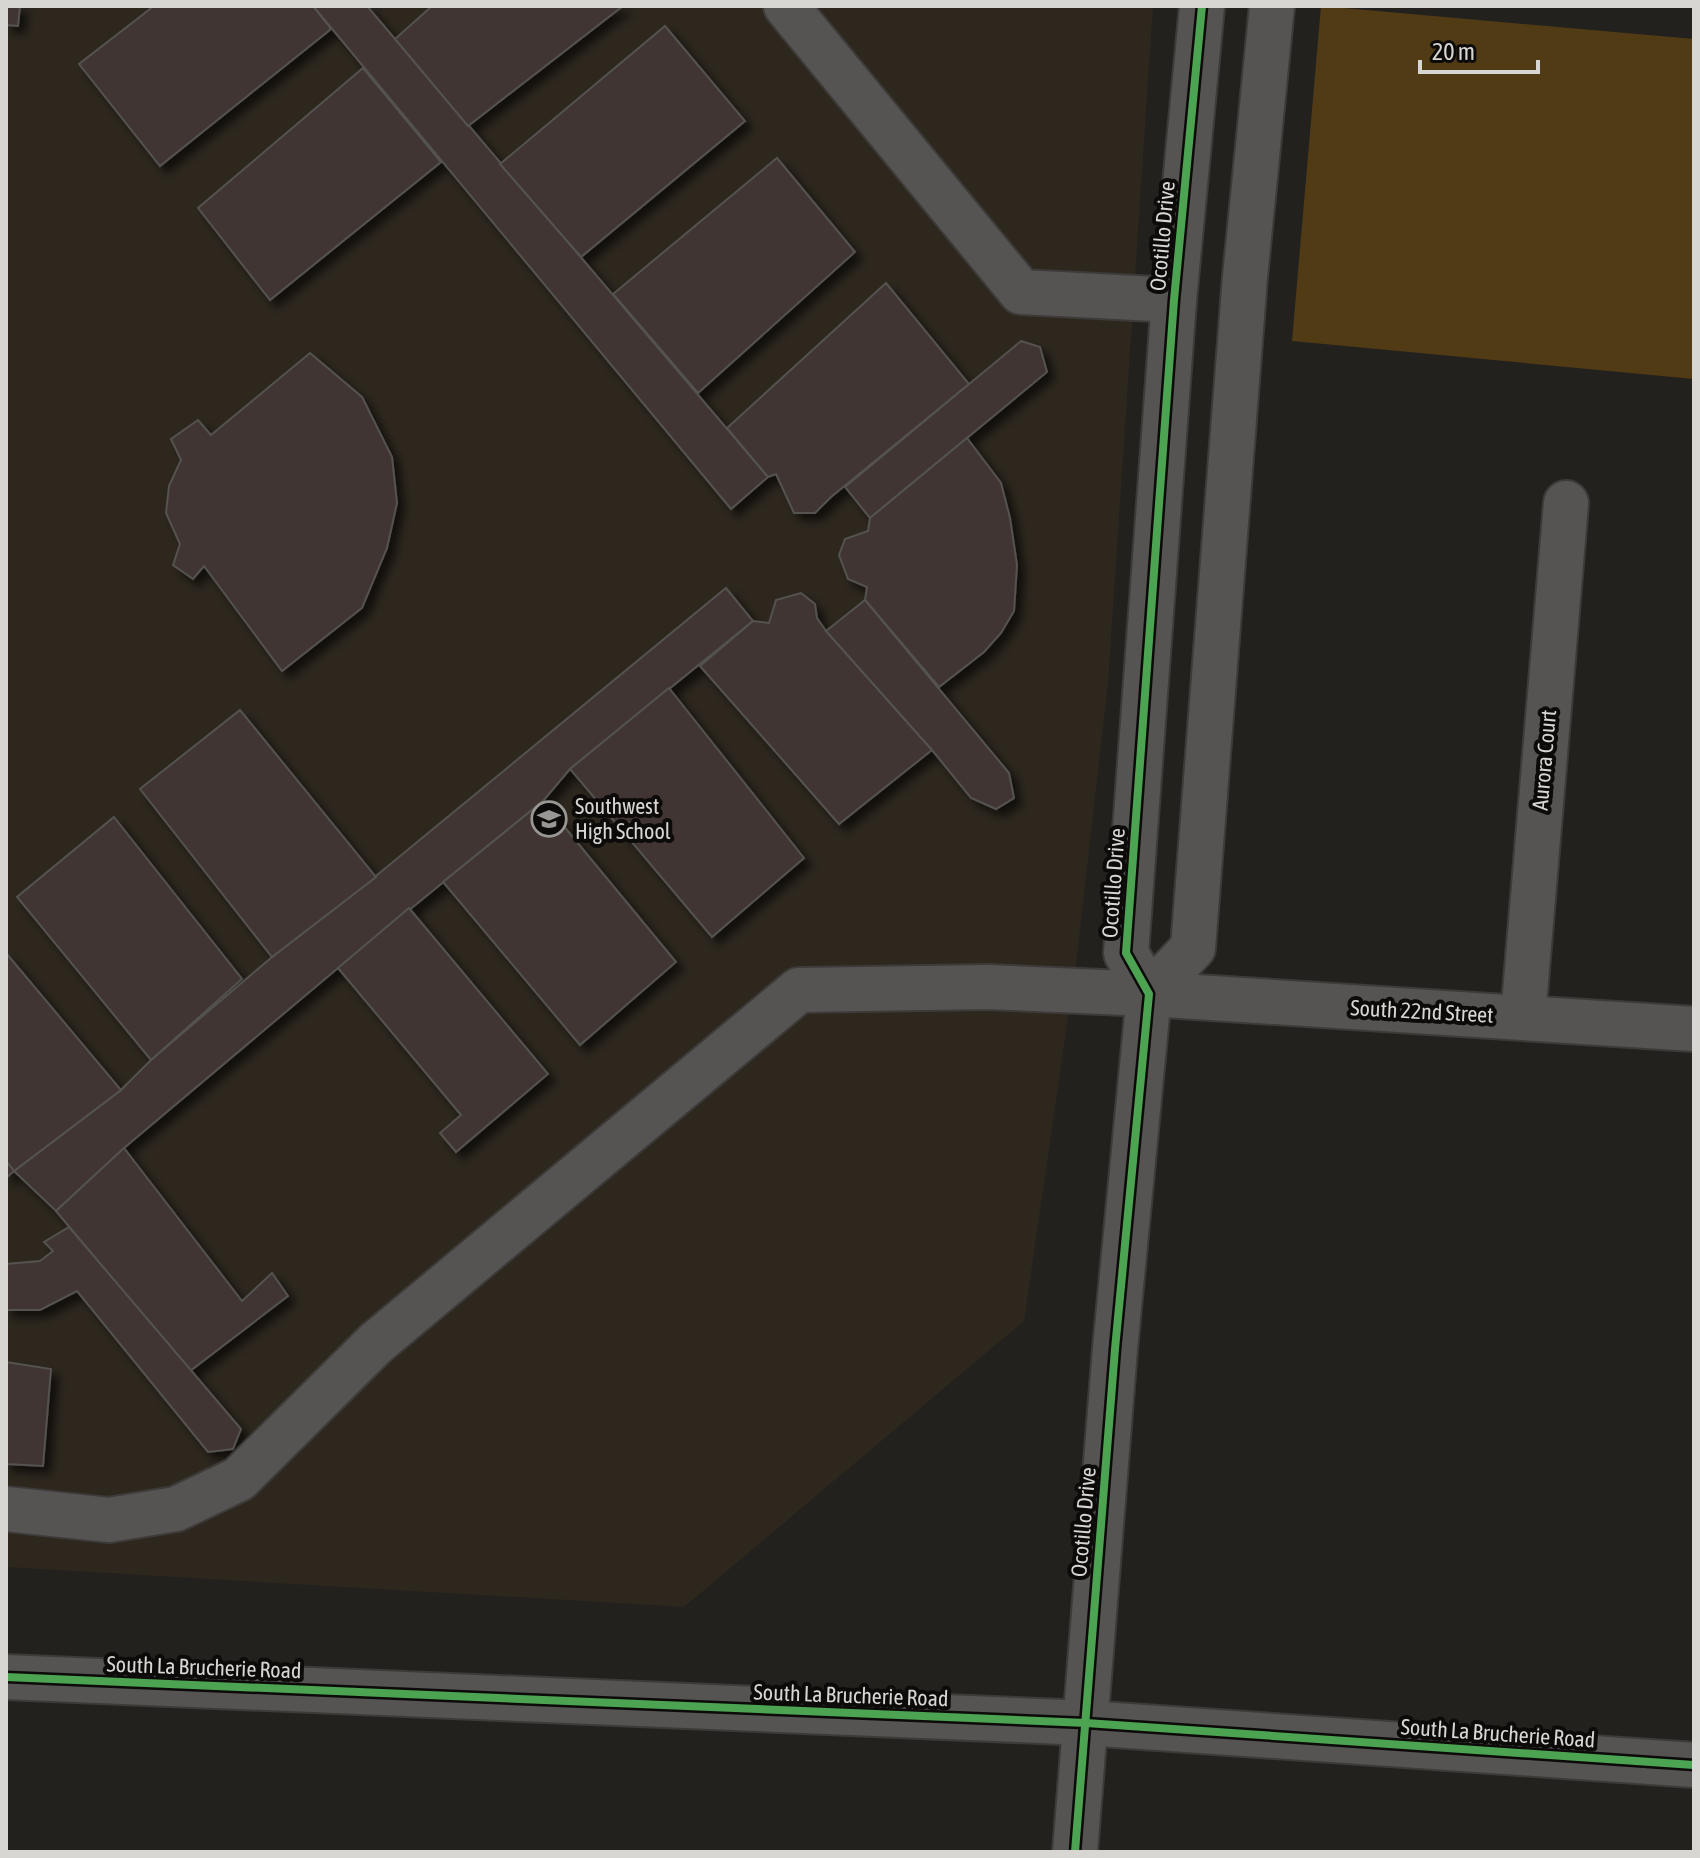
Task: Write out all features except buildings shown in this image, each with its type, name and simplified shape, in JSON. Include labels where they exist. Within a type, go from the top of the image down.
[{"type":"street","points":[[786,6],[1021,292],[1174,300]]},
{"type":"street","name":"Ocotillo Drive","points":[[1075,1852],[1114,1365],[1149,994],[1126,953],[1174,300],[1202,6]]},
{"type":"street","points":[[1149,994],[1193,948],[1245,277],[1272,6]]},
{"type":"street","name":"Aurora Court","points":[[1523,1017],[1566,503]]},
{"type":"street","name":"South 22nd Street","points":[[6,1509],[109,1520],[176,1509],[239,1479],[376,1343],[799,990],[987,987],[1149,994],[1694,1029]]},
{"type":"street","name":"South La Brucherie Road","points":[[6,1677],[1086,1723],[1694,1765]]},
{"type":"shaded area","name":"Southwest High School","points":[[6,6],[1153,6],[1108,683],[1077,956],[1024,1321],[684,1607],[6,1567]]},
{"type":"shaded area","points":[[1321,6],[1694,39],[1694,379],[1292,341]]},
{"type":"cycle path","points":[[1075,1852],[1115,1349],[1149,994],[1126,953],[1174,300],[1202,6]]},
{"type":"cycle path","points":[[6,1677],[1086,1723],[1694,1765]]},
{"type":"place","name":"Southwest High School","points":[[549,819]]}]
